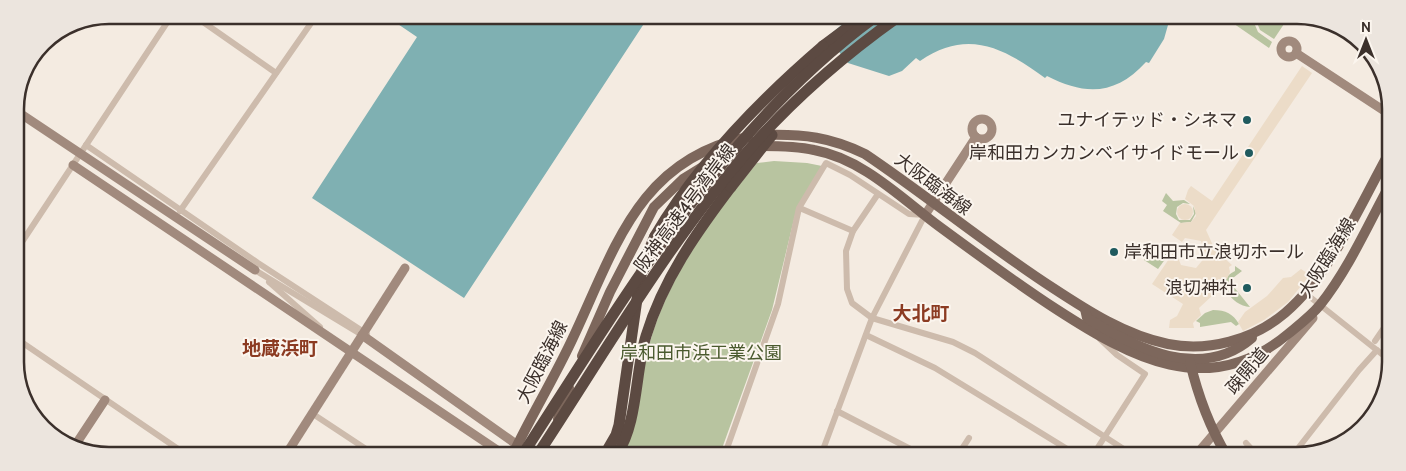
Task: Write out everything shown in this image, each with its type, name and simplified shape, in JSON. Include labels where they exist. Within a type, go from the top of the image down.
[{"type":"highway","points":[[609,447],[619,425],[639,285],[644,262],[654,236],[694,179],[737,128],[790,75],[853,24]]},
{"type":"highway","name":"阪神高速4号湾岸線","points":[[521,447],[656,252],[712,175],[744,137],[789,90],[823,59],[866,24]]},
{"type":"highway","name":"阪神高速4号湾岸線","points":[[544,447],[650,282],[722,182],[780,117],[841,60],[889,24]]},
{"type":"highway","points":[[620,447],[631,417],[646,335],[670,278],[688,245],[782,123],[841,60]]},
{"type":"main road","name":"大阪臨海線","points":[[521,447],[626,225],[656,183],[693,157],[715,145],[758,135],[819,137],[843,143],[865,154],[989,246],[1084,309],[1134,334],[1152,340],[1186,346],[1232,341],[1260,331],[1286,312],[1305,293],[1336,249],[1382,166]]},
{"type":"main road","name":"大阪臨海線","points":[[543,447],[606,301],[645,221],[664,195],[683,179],[730,150],[759,146],[814,150],[830,154],[862,168],[1028,290],[1098,336],[1148,360],[1190,364],[1231,366],[1264,352],[1303,322],[1320,304],[1382,198]]},
{"type":"main road","points":[[1084,309],[1087,318],[1128,342],[1190,364],[1233,350],[1260,331]]},
{"type":"main road","points":[[1190,364],[1201,404],[1222,447]]},
{"type":"street","points":[[24,239],[166,24]]},
{"type":"street","points":[[206,24],[276,73]]},
{"type":"street","points":[[180,211],[310,24]]},
{"type":"street","points":[[1296,53],[1382,109]]},
{"type":"street","points":[[24,116],[255,270],[363,333]]},
{"type":"street","points":[[824,447],[872,318],[925,215],[976,137]]},
{"type":"street","points":[[86,145],[180,211],[363,333],[517,447]]},
{"type":"street","points":[[727,447],[778,304],[799,208],[826,163],[850,175],[909,214],[925,215]]},
{"type":"street","points":[[73,165],[493,447]]},
{"type":"street","points":[[878,194],[853,231],[846,251],[848,296],[858,309],[872,318],[953,342],[976,353],[1122,447]]},
{"type":"street","points":[[802,209],[853,231]]},
{"type":"street","points":[[290,447],[405,268]]},
{"type":"street","points":[[255,270],[334,339]]},
{"type":"street","points":[[1305,293],[1382,354]]},
{"type":"street","name":"疎開道","points":[[1204,447],[1313,317],[1320,304]]},
{"type":"street","points":[[1375,341],[1382,331]]},
{"type":"street","points":[[866,335],[935,368],[1064,447]]},
{"type":"street","points":[[1098,336],[1116,355],[1146,374],[1098,447]]},
{"type":"street","points":[[24,344],[175,447]]},
{"type":"street","points":[[1299,447],[1377,350]]},
{"type":"street","points":[[78,441],[105,400]]},
{"type":"street","points":[[837,411],[907,447]]},
{"type":"street","points":[[313,414],[362,447]]},
{"type":"street","points":[[963,447],[969,438]]},
{"type":"street","points":[[1246,443],[1250,447]]},
{"type":"green space","points":[[1234,24],[1255,24],[1258,32],[1272,42],[1269,48]]},
{"type":"green space","points":[[1258,24],[1284,24],[1274,39],[1260,30]]},
{"type":"green space","name":"岸和田市浜工業公園","points":[[774,161],[822,166],[797,207],[772,310],[723,447],[627,447],[637,413],[646,356],[658,317],[694,247],[724,204],[757,163]]},
{"type":"green space","points":[[1166,193],[1173,201],[1184,200],[1190,204],[1183,203],[1177,207],[1176,214],[1179,220],[1190,220],[1194,214],[1193,206],[1196,213],[1191,222],[1181,223],[1163,211],[1167,205],[1162,201]]},
{"type":"green space","points":[[1154,244],[1169,254],[1158,269],[1144,260]]},
{"type":"green space","points":[[1235,266],[1242,271],[1229,281],[1250,307],[1243,306],[1231,298],[1228,292],[1226,280],[1235,271]]},
{"type":"green space","points":[[1213,310],[1229,313],[1239,324],[1236,326],[1231,322],[1200,327],[1200,323],[1196,321],[1205,313]]},
{"type":"shaded area","points":[[1302,66],[1312,73],[1206,230],[1215,250],[1232,265],[1229,267],[1230,272],[1227,279],[1218,279],[1213,295],[1199,308],[1201,315],[1193,323],[1194,328],[1169,328],[1170,320],[1177,316],[1183,304],[1152,284],[1175,250],[1181,265],[1196,268],[1206,256],[1201,241],[1185,238],[1182,242],[1172,235],[1180,223],[1191,222],[1196,216],[1194,206],[1185,199],[1188,190],[1191,186],[1212,201]]},
{"type":"shaded area","points":[[1185,204],[1191,206],[1193,212],[1191,218],[1185,220],[1179,218],[1177,212],[1179,206]]},
{"type":"shaded area","points":[[1301,269],[1310,275],[1288,302],[1264,320],[1243,331],[1238,322],[1245,312],[1267,296],[1283,278],[1291,277]]},
{"type":"water","points":[[398,24],[644,24],[464,298],[312,198],[417,37]]},
{"type":"water","points":[[843,24],[1168,24],[1164,39],[1149,63],[1146,62],[1123,81],[1100,89],[1075,87],[1047,76],[1045,78],[1015,58],[1000,51],[970,44],[937,51],[920,61],[916,58],[902,71],[889,76],[848,63],[827,37]]},
{"type":"place","name":"ユナイテッド・シネマ","points":[[1247,120]]},
{"type":"place","name":"岸和田カンカンベイサイドモール","points":[[1249,153]]},
{"type":"place","name":"岸和田市立浪切ホール","points":[[1114,252]]},
{"type":"place","name":"浪切神社","points":[[1247,288]]},
{"type":"district","name":"大北町","points":[[921,313]]},
{"type":"district","name":"地蔵浜町","points":[[280,348]]}]
